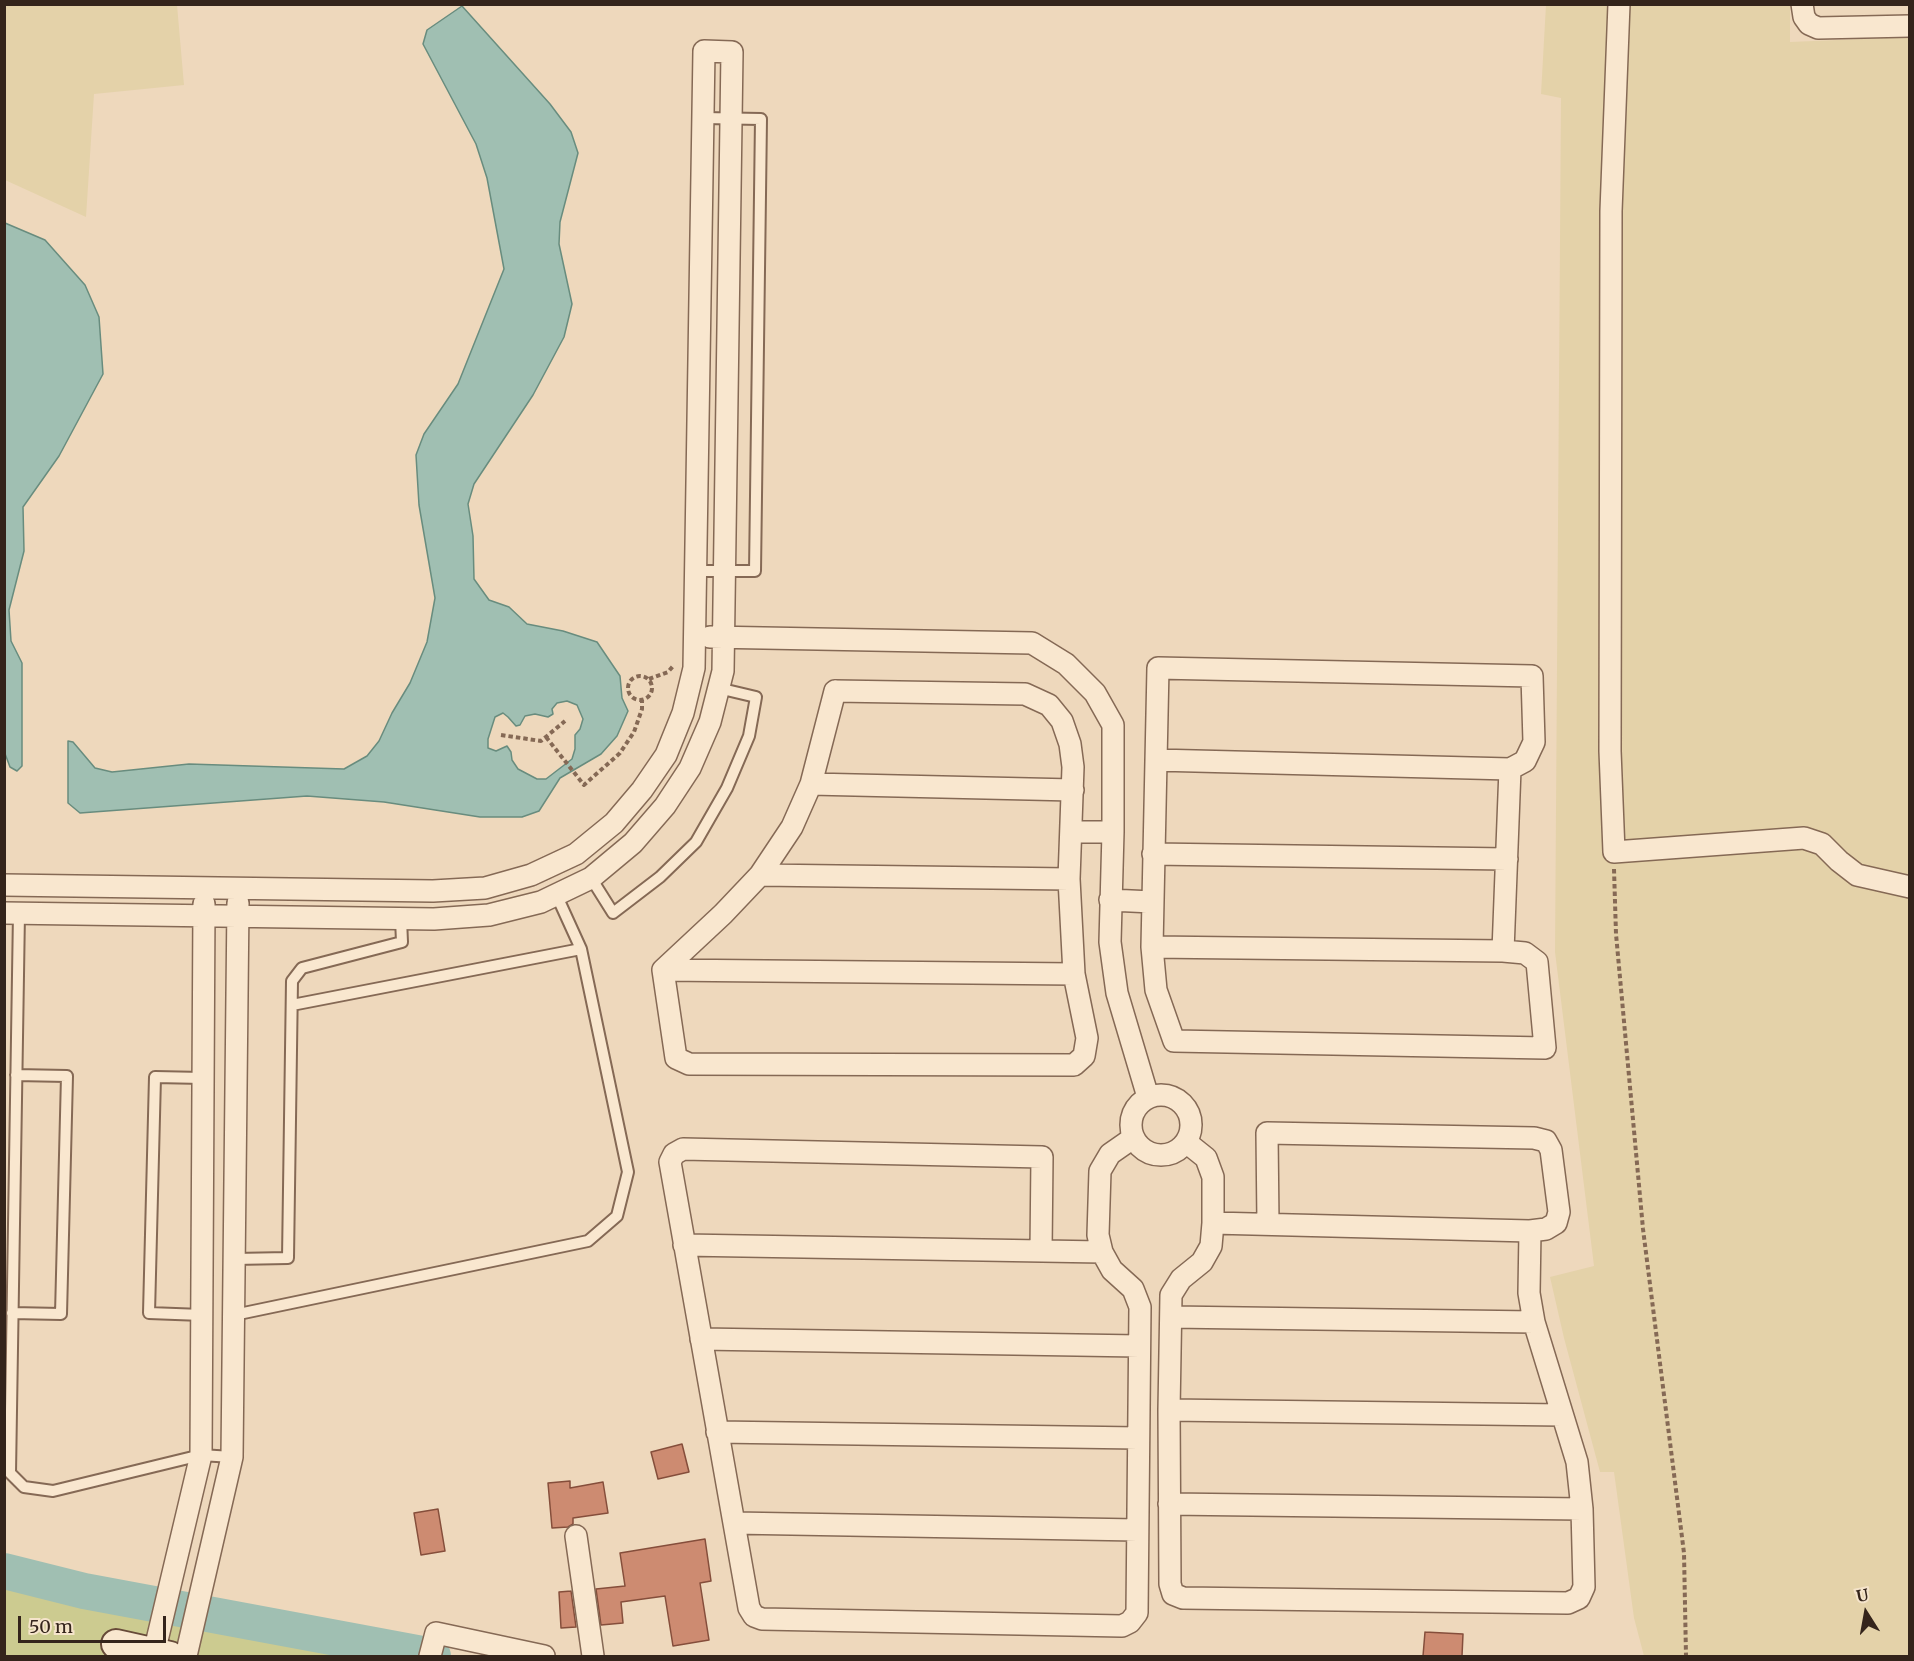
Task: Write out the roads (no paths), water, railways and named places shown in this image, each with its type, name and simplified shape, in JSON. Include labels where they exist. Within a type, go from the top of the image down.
[{"type":"main road","points":[[116,1644],[162,1655]]},
{"type":"street","points":[[1619,4],[1611,223],[1610,751],[1614,852],[1804,837],[1822,844],[1857,875],[1910,887]]},
{"type":"street","points":[[1802,4],[1804,17],[1809,24],[1818,28],[1910,26]]},
{"type":"street","points":[[4,885],[433,891],[484,888],[531,875],[576,854],[614,823],[642,790],[666,755],[683,713],[694,668],[704,51],[732,51],[723,671],[710,722],[690,768],[665,806],[633,843],[591,878],[541,902],[489,915],[401,919],[12,913]]},
{"type":"street","points":[[694,637],[1032,643],[1066,664],[1095,693],[1113,725],[1110,942],[1117,993],[1148,1097]]},
{"type":"street","points":[[1152,947],[1525,953],[1537,962],[1545,1048],[1174,1041],[1156,990],[1152,947],[1153,854],[1158,669],[1532,676],[1534,742],[1525,761],[1510,769],[1156,760]]},
{"type":"street","points":[[835,691],[1025,694],[1049,705],[1062,722],[1070,744],[1073,767],[1070,879],[1074,974],[1087,1038],[1084,1056],[1074,1065],[689,1064],[676,1058],[663,970],[723,914],[760,875],[792,827],[812,784],[835,691]]},
{"type":"street","points":[[1503,951],[1510,769]]},
{"type":"street","points":[[812,784],[1073,790]]},
{"type":"street","points":[[1072,832],[1113,832]]},
{"type":"street","points":[[1153,854],[1507,859]]},
{"type":"street","points":[[760,875],[1070,879]]},
{"type":"street","points":[[162,1655],[162,1619],[201,1455],[204,888]]},
{"type":"street","points":[[186,1656],[232,1457],[238,889]]},
{"type":"street","points":[[1110,900],[1152,902]]},
{"type":"street","points":[[663,970],[1074,974]]},
{"type":"street","points":[[1164,1094],[1179,1100],[1189,1112],[1192,1127],[1186,1142],[1174,1152],[1158,1156],[1143,1150],[1133,1138],[1130,1122],[1136,1107],[1148,1097],[1164,1094]]},
{"type":"street","points":[[1213,1223],[1530,1231],[1546,1229],[1556,1223],[1559,1212],[1551,1150],[1546,1142],[1534,1138],[1267,1133],[1268,1224]]},
{"type":"street","points":[[1041,1251],[1042,1157],[683,1149],[674,1154],[670,1161],[684,1245],[749,1608],[754,1616],[762,1619],[1122,1626],[1130,1622],[1137,1613],[1140,1307],[1133,1289],[1112,1270],[1102,1252],[1098,1234],[1100,1171],[1110,1154],[1133,1138]]},
{"type":"street","points":[[1186,1142],[1206,1158],[1213,1177],[1213,1223],[1211,1246],[1202,1262],[1180,1279],[1171,1295],[1170,1584],[1173,1594],[1183,1598],[1568,1603],[1579,1598],[1584,1587],[1582,1509],[1577,1461],[1534,1322],[1529,1293],[1530,1231]]},
{"type":"street","points":[[684,1245],[1102,1252]]},
{"type":"street","points":[[201,1315],[234,1315]]},
{"type":"street","points":[[1171,1317],[1534,1322]]},
{"type":"street","points":[[701,1339],[1139,1346]]},
{"type":"street","points":[[1169,1410],[1562,1415]]},
{"type":"street","points":[[717,1432],[1138,1438]]},
{"type":"street","points":[[1169,1504],[1582,1509]]},
{"type":"street","points":[[734,1524],[1137,1530]]},
{"type":"street","points":[[576,1536],[593,1656]]},
{"type":"street","points":[[432,1651],[436,1633],[544,1656]]},
{"type":"lane","points":[[695,571],[755,571],[761,119],[703,118]]},
{"type":"lane","points":[[591,878],[613,913],[660,877],[696,842],[727,788],[749,736],[756,697],[718,688]]},
{"type":"lane","points":[[234,1315],[588,1241],[617,1216],[628,1172],[581,949],[556,894]]},
{"type":"lane","points":[[12,913],[16,1075],[10,1473],[24,1487],[53,1491],[201,1455],[232,1457]]},
{"type":"lane","points":[[234,1258],[288,1258],[292,981],[302,968],[402,942],[401,919]]},
{"type":"lane","points":[[292,1005],[581,949]]},
{"type":"lane","points":[[12,1313],[62,1314],[67,1076],[16,1075]]},
{"type":"lane","points":[[201,1315],[149,1313],[155,1077],[203,1078]]},
{"type":"waterway","points":[[4,1571],[84,1591],[433,1656]]}]
